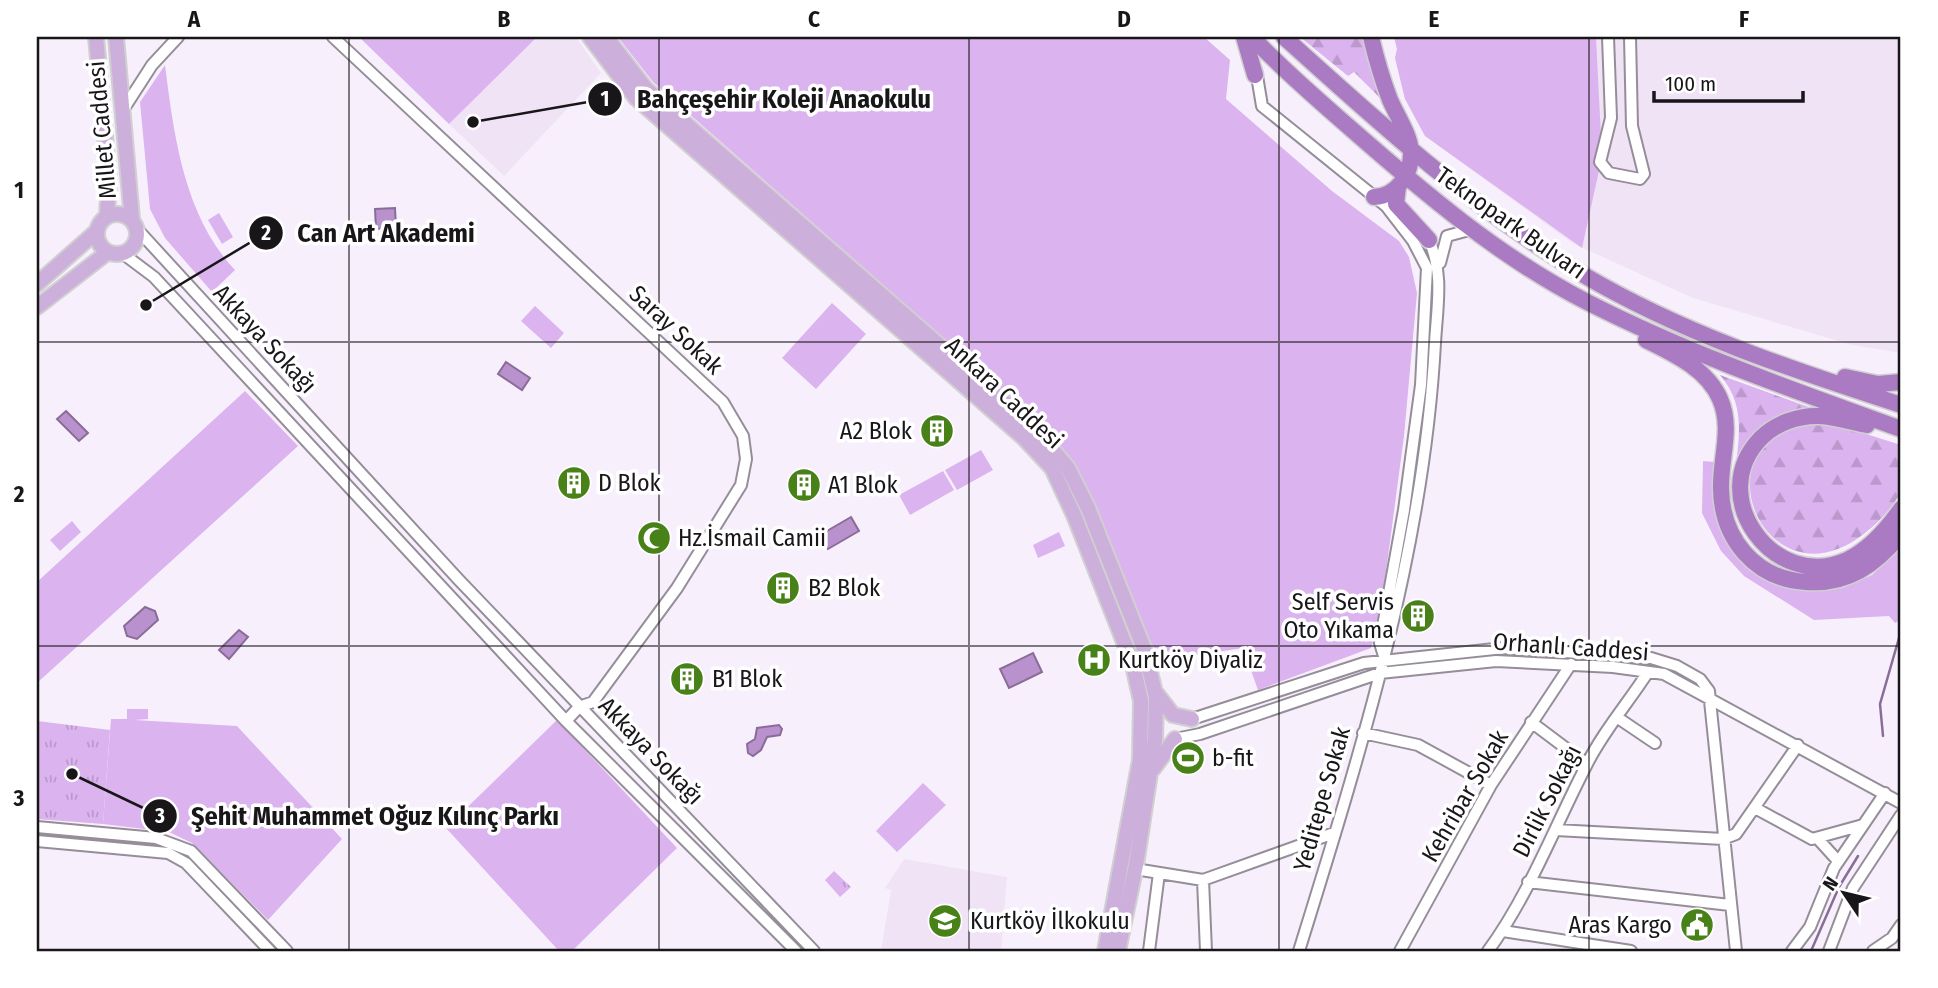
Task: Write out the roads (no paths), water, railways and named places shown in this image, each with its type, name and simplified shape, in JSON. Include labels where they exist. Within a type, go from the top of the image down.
[{"type":"highway","points":[[1244,37],[1255,75]]},
{"type":"highway","name":"Teknopark Bulvarı","points":[[1284,37],[1411,152],[1497,217],[1584,275],[1672,320],[1760,355],[1901,405]]},
{"type":"highway","points":[[1370,37],[1411,152],[1396,204],[1429,240]]},
{"type":"highway","name":"Teknopark Bulvarı","points":[[1258,39],[1402,181],[1536,272],[1588,303],[1703,354],[1901,430]]},
{"type":"highway","points":[[1374,197],[1386,196],[1402,181]]},
{"type":"highway","points":[[1588,303],[1614,322],[1700,372],[1714,388],[1726,419],[1721,490],[1726,519],[1737,545],[1761,569],[1782,578],[1805,582],[1845,579],[1865,569],[1901,534]]},
{"type":"highway","points":[[1760,355],[1862,382],[1901,382]]},
{"type":"highway","points":[[1901,430],[1820,416],[1791,420],[1768,431],[1751,450],[1742,472],[1740,496],[1745,519],[1758,538],[1789,561],[1812,566],[1834,564],[1854,556],[1875,540],[1901,509]]},
{"type":"main road","name":"Millet Caddesi","points":[[96,37],[109,180],[107,216]]},
{"type":"main road","name":"Millet Caddesi","points":[[116,37],[134,224]]},
{"type":"main road","name":"Ankara Caddesi","points":[[590,37],[636,98],[1024,438],[1052,468],[1074,515],[1133,666],[1155,740],[1135,869],[1118,951]]},
{"type":"main road","name":"Ankara Caddesi","points":[[606,37],[646,89],[1035,429],[1059,455],[1088,508],[1145,651],[1153,686],[1105,951]]},
{"type":"main road","points":[[37,307],[115,253],[135,243],[134,224],[123,214],[107,216],[97,231],[99,244],[115,253]]},
{"type":"main road","name":"Millet Caddesi","points":[[37,284],[97,231]]},
{"type":"main road","points":[[1153,686],[1173,715],[1192,719]]},
{"type":"main road","points":[[1148,723],[1192,719]]},
{"type":"main road","points":[[1155,740],[1175,739]]},
{"type":"main road","points":[[1150,776],[1164,751],[1175,739]]},
{"type":"street","points":[[123,110],[152,65],[178,37]]},
{"type":"street","name":"Saray Sokak","points":[[334,37],[723,402],[743,436],[744,472],[734,500],[677,588],[593,702],[579,707],[566,721]]},
{"type":"street","points":[[1608,37],[1611,118],[1601,162],[1609,173],[1640,179],[1644,174],[1632,126],[1630,37]]},
{"type":"street","points":[[1258,39],[1255,75],[1258,98],[1267,111],[1386,205],[1413,241],[1427,268],[1421,385],[1409,512]]},
{"type":"street","name":"Akkaya Sokağı","points":[[134,224],[458,579],[814,951]]},
{"type":"street","points":[[1385,659],[1380,643],[1409,512],[1433,383],[1442,249],[1447,236],[1473,229]]},
{"type":"street","points":[[1429,240],[1438,261],[1439,276]]},
{"type":"street","name":"Akkaya Sokağı","points":[[115,253],[154,277],[566,721],[796,951]]},
{"type":"street","points":[[1421,385],[1433,383]]},
{"type":"street","name":"Akkaya Sokağı","points":[[296,428],[308,415]]},
{"type":"street","points":[[445,591],[458,579]]},
{"type":"street","name":"Orhanlı Caddesi","points":[[1192,719],[1349,667],[1385,659],[1537,648],[1651,658],[1677,666],[1700,679],[1710,699]]},
{"type":"street","name":"Yeditepe Sokak","points":[[1299,951],[1385,659]]},
{"type":"street","name":"Orhanlı Caddesi","points":[[1175,739],[1200,734],[1380,673],[1496,661],[1571,664],[1664,674],[1901,803]]},
{"type":"street","name":"Kehribar Sokak","points":[[1400,951],[1491,785],[1571,664]]},
{"type":"street","name":"Dirlik Sokağı","points":[[1488,951],[1503,931],[1587,764],[1648,672]]},
{"type":"street","points":[[1710,699],[1736,951]]},
{"type":"street","points":[[1618,718],[1654,743]]},
{"type":"street","points":[[1531,722],[1587,764]]},
{"type":"street","points":[[1363,733],[1419,745],[1491,785]]},
{"type":"street","points":[[1556,830],[1723,839],[1736,834],[1798,745]]},
{"type":"street","points":[[1792,951],[1810,927],[1823,888],[1838,861],[1885,793]]},
{"type":"street","points":[[1755,808],[1804,836],[1818,839],[1863,825]]},
{"type":"street","points":[[1829,951],[1853,888],[1901,816]]},
{"type":"street","points":[[37,827],[156,838],[191,851],[287,951]]},
{"type":"street","points":[[1135,869],[1203,880],[1334,833]]},
{"type":"street","points":[[1818,839],[1838,861]]},
{"type":"street","points":[[37,841],[168,853],[186,863],[270,951]]},
{"type":"street","points":[[1149,951],[1159,873]]},
{"type":"street","points":[[1203,880],[1206,951]]},
{"type":"street","points":[[1528,882],[1730,905]]},
{"type":"street","points":[[1874,951],[1892,938],[1901,925]]},
{"type":"street","points":[[1503,931],[1631,951]]},
{"type":"waterway","points":[[1883,736],[1880,704],[1901,631]]},
{"type":"waterway","points":[[1811,951],[1839,887],[1858,856]]},
{"type":"place","name":"Bahçeşehir Koleji Anaokulu","points":[[473,122]]},
{"type":"place","name":"Can Art Akademi","points":[[146,305]]},
{"type":"place","name":"A2 Blok","points":[[937,431]]},
{"type":"place","name":"D Blok","points":[[574,483]]},
{"type":"place","name":"A1 Blok","points":[[804,485]]},
{"type":"place","name":"Hz.İsmail Camii","points":[[654,538]]},
{"type":"place","name":"B2 Blok","points":[[783,588]]},
{"type":"place","name":"Self Servis Oto Yıkama","points":[[1418,616]]},
{"type":"place","name":"Kurtköy Diyaliz","points":[[1094,660]]},
{"type":"place","name":"B1 Blok","points":[[687,679]]},
{"type":"place","name":"b-fit","points":[[1188,758]]},
{"type":"place","name":"Şehit Muhammet Oğuz Kılınç Parkı","points":[[72,774]]},
{"type":"place","name":"Kurtköy İlkokulu","points":[[945,921]]},
{"type":"place","name":"Aras Kargo","points":[[1697,925]]}]
